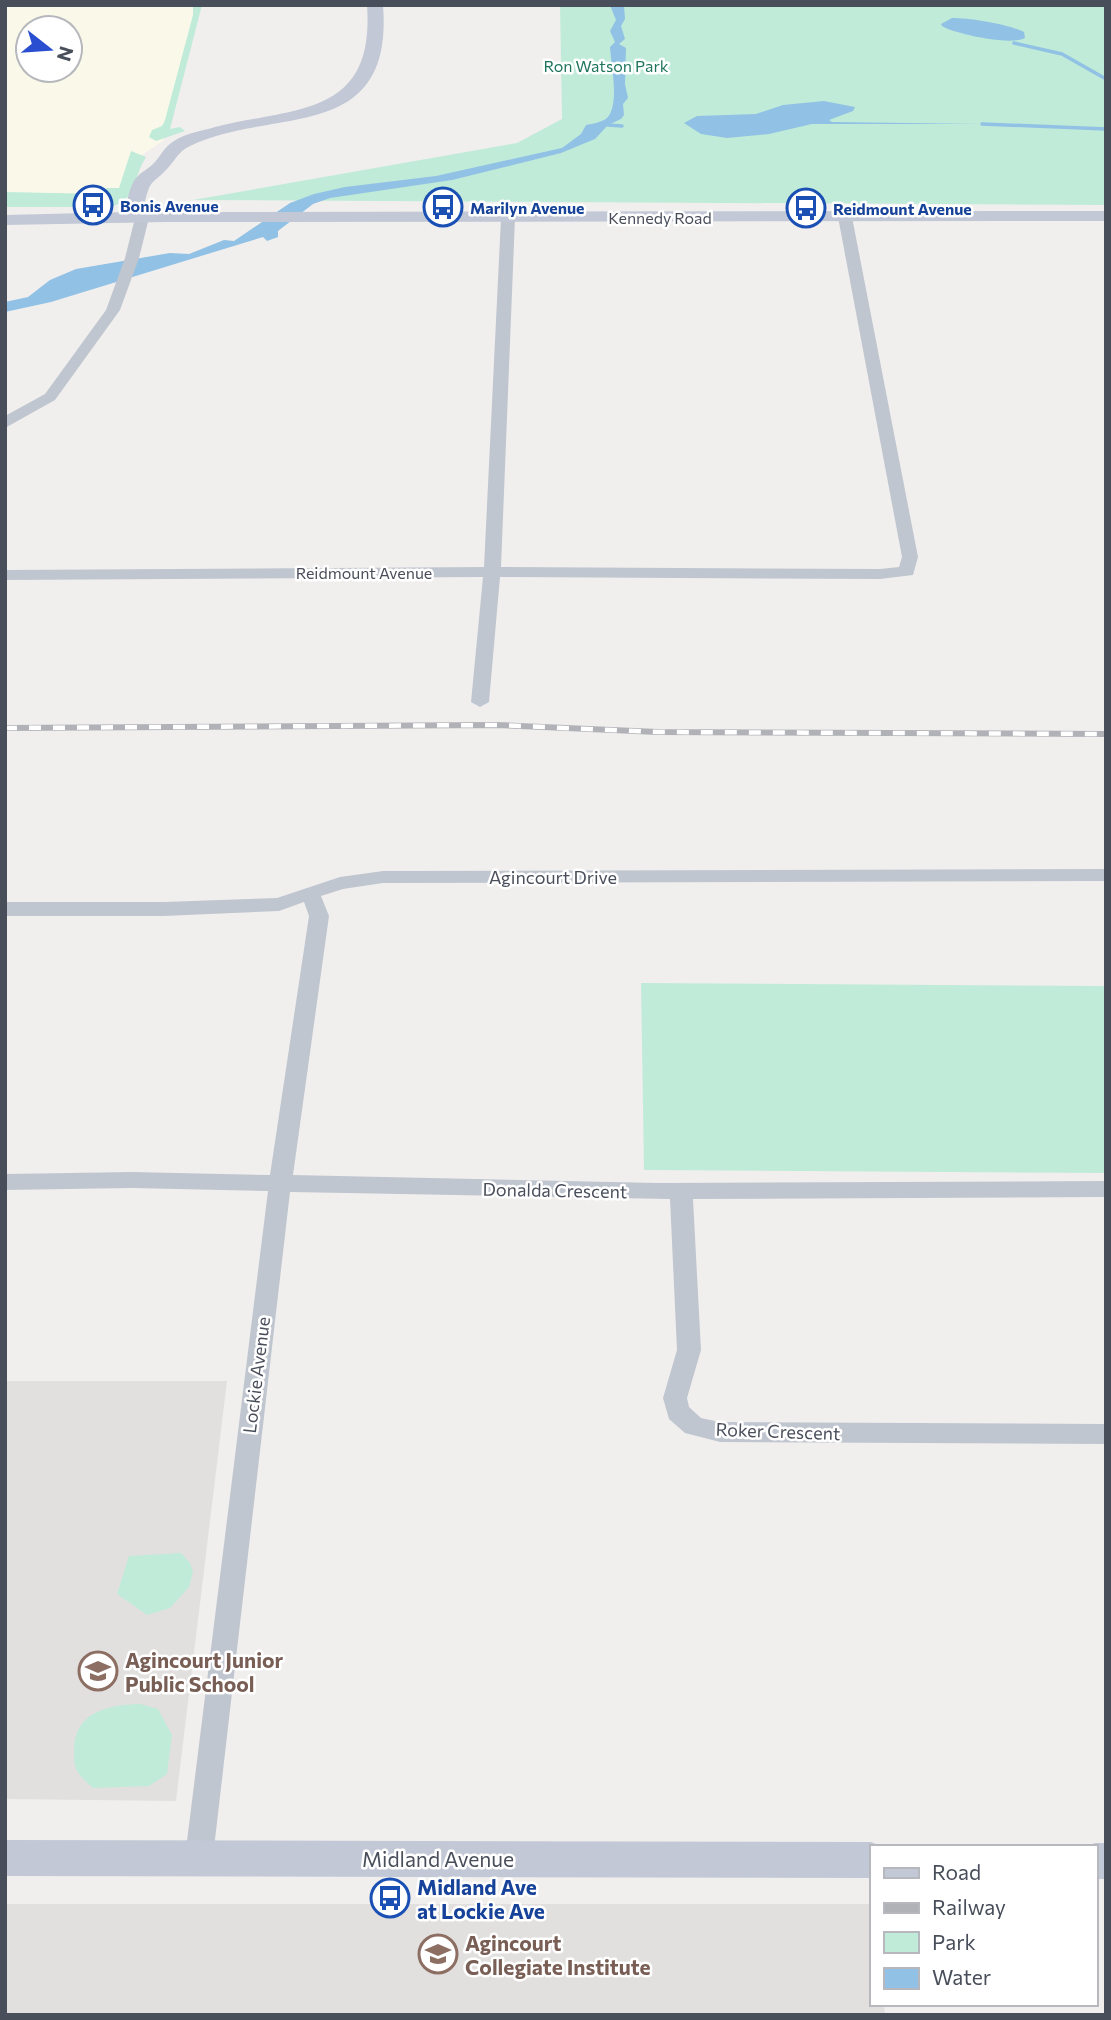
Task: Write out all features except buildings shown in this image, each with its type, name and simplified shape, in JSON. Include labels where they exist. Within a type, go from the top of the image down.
[{"type":"main road","points":[[158,168],[166,180],[157,207],[142,218],[134,208],[144,181],[169,153],[190,140],[312,110],[347,96],[359,85],[365,70],[374,35],[375,5]]},
{"type":"main road","name":"Kennedy Road","points":[[5,220],[251,217],[1106,216]]},
{"type":"main road","name":"Midland Avenue","points":[[5,1858],[870,1860]]},
{"type":"street","name":"Reidmount Avenue","points":[[5,575],[492,572],[880,574],[907,570],[910,556],[845,217]]},
{"type":"street","points":[[5,423],[50,397],[113,310],[132,258],[142,218]]},
{"type":"street","points":[[480,702],[492,572],[508,218]]},
{"type":"street","name":"Agincourt Drive","points":[[5,909],[227,908],[279,904],[341,883],[383,877],[1106,875]]},
{"type":"street","name":"Lockie Avenue","points":[[199,1857],[280,1184],[319,916],[311,895]]},
{"type":"street","name":"Donalda Crescent","points":[[5,1182],[132,1180],[681,1191],[1106,1189]]},
{"type":"street","name":"Roker Crescent","points":[[681,1191],[689,1350],[675,1398],[678,1412],[694,1426],[720,1432],[1106,1434]]},
{"type":"shaded area","points":[[5,5],[198,5],[163,141],[137,158],[117,201],[5,202]]},
{"type":"shaded area","name":"Agincourt Junior Public School","points":[[5,1381],[227,1381],[176,1801],[5,1799]]},
{"type":"shaded area","name":"Agincourt Collegiate Institute","points":[[5,1904],[870,1904],[870,2006],[884,2006],[885,2015],[5,2015]]},
{"type":"green space","points":[[193,5],[202,5],[170,129],[180,127],[185,131],[156,141],[149,137],[152,130],[162,126],[165,120],[193,15]]},
{"type":"green space","name":"Ron Watson Park","points":[[560,5],[1106,5],[1106,205],[193,200],[517,143],[562,119]]},
{"type":"green space","points":[[131,151],[146,157],[129,196],[116,205],[5,207],[5,192],[103,194],[107,188],[119,188]]},
{"type":"green space","points":[[641,983],[1106,986],[1106,1173],[644,1170]]},
{"type":"green space","points":[[181,1553],[190,1563],[193,1572],[189,1587],[170,1608],[147,1615],[117,1594],[129,1556]]},
{"type":"green space","points":[[140,1704],[158,1709],[172,1735],[167,1774],[149,1786],[93,1788],[75,1765],[75,1738],[80,1727],[86,1719],[105,1709]]},
{"type":"water","points":[[610,5],[624,5],[625,19],[621,26],[625,39],[619,44],[626,48],[625,84],[628,98],[623,104],[624,115],[621,119],[608,125],[595,139],[561,153],[452,180],[330,198],[313,204],[278,231],[278,237],[267,241],[263,237],[51,302],[5,312],[5,302],[28,297],[50,280],[76,269],[170,253],[189,254],[224,240],[234,241],[290,203],[314,194],[345,187],[436,176],[562,148],[581,134],[586,125],[607,118],[611,112],[614,94],[610,47],[615,42],[610,31],[616,20]]},
{"type":"water","points":[[952,18],[1009,26],[1024,32],[1025,38],[1008,41],[983,38],[942,26],[941,24]]},
{"type":"water","points":[[824,101],[855,107],[853,111],[829,120],[832,122],[982,124],[812,124],[769,134],[727,138],[701,134],[684,123],[697,116],[756,114],[783,105]]},
{"type":"waterway","points":[[1014,43],[1062,54],[1106,79]]},
{"type":"waterway","points":[[982,124],[1106,129]]},
{"type":"waterway","points":[[608,125],[622,126]]},
{"type":"railway","points":[[5,728],[496,725],[658,732],[1106,734]]},
{"type":"place","name":"Bonis Avenue","points":[[93,205]]},
{"type":"place","name":"Marilyn Avenue","points":[[443,207]]},
{"type":"place","name":"Reidmount Avenue","points":[[806,208]]},
{"type":"place","name":"Agincourt Junior Public School","points":[[98,1671]]},
{"type":"place","name":"Midland Ave at Lockie Ave","points":[[390,1898]]},
{"type":"place","name":"Agincourt Collegiate Institute","points":[[438,1954]]}]
